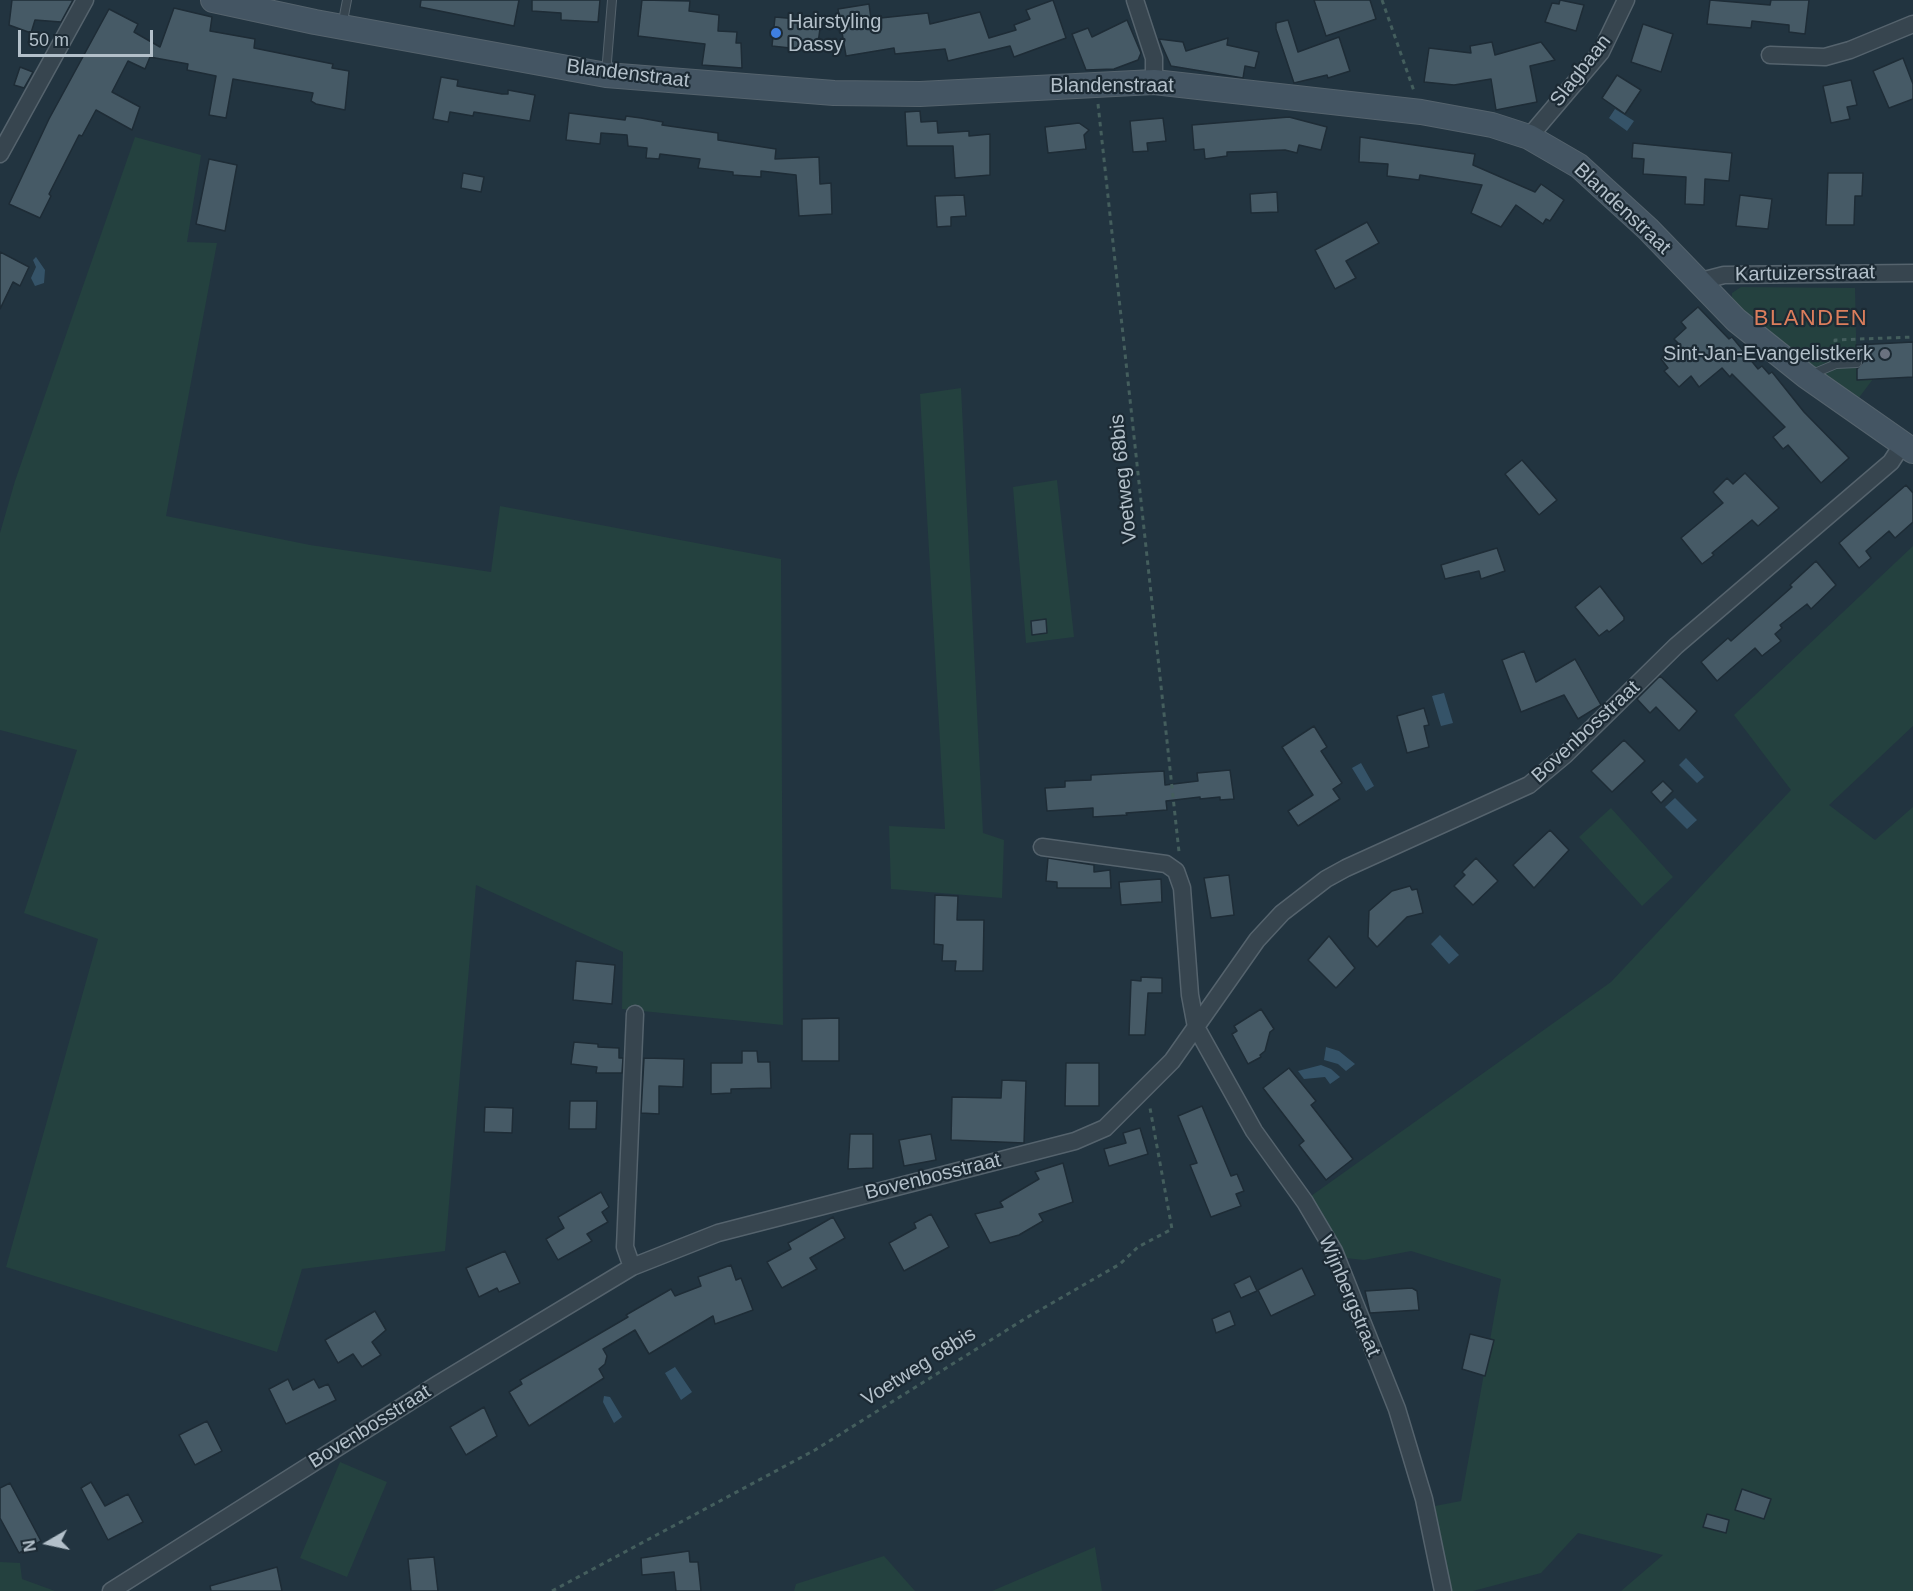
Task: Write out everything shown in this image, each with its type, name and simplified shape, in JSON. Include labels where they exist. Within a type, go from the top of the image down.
[{"type":"street","points":[[0,154],[85,0]]},
{"type":"street","name":"Blandenstraat","points":[[213,0],[606,75],[834,93],[920,94],[1096,83],[1154,82],[1467,119],[1528,137],[1556,151],[1602,184],[1736,320],[1806,376],[1908,448]]},
{"type":"street","points":[[1135,0],[1154,58],[1154,82]]},
{"type":"street","name":"Slagbaan","points":[[1528,137],[1601,52],[1626,0]]},
{"type":"street","points":[[1770,55],[1825,57],[1850,51],[1913,24]]},
{"type":"street","name":"Kartuizersstraat","points":[[1697,282],[1724,275],[1913,273]]},
{"type":"street","name":"Bovenbosstraat","points":[[111,1591],[458,1372],[632,1268],[718,1233],[1075,1141],[1105,1128],[1147,1088],[1172,1060],[1257,940],[1282,913],[1326,879],[1346,868],[1529,785],[1565,755],[1676,646],[1908,448]]},
{"type":"street","points":[[1042,848],[1166,864],[1176,871],[1182,888],[1190,995],[1196,1027]]},
{"type":"street","points":[[632,1268],[625,1247],[625,1226],[635,1014]]},
{"type":"street","name":"Wijnbergstraat","points":[[1196,1027],[1254,1131],[1305,1202],[1334,1251],[1397,1409],[1424,1499],[1443,1591]]},
{"type":"lane","points":[[342,26],[347,0]]},
{"type":"lane","points":[[606,75],[612,0]]},
{"type":"lane","points":[[1806,376],[1836,364],[1857,363]]},
{"type":"path","points":[[1382,0],[1421,112]]},
{"type":"path","name":"Voetweg 68bis","points":[[1096,83],[1177,817],[1179,858],[1176,871]]},
{"type":"path","points":[[1836,364],[1835,340],[1913,337]]},
{"type":"path","name":"Voetweg 68bis","points":[[552,1591],[814,1450],[1026,1318],[1120,1264],[1138,1247],[1172,1229],[1147,1088]]},
{"type":"green space","points":[[135,137],[201,155],[187,242],[217,243],[166,516],[310,545],[491,572],[500,506],[781,559],[783,1025],[622,1009],[623,952],[476,885],[445,1251],[302,1269],[277,1352],[6,1267],[98,939],[24,913],[77,750],[0,730],[0,533],[15,481]]},
{"type":"green space","points":[[1741,287],[1855,288],[1857,379],[1873,379],[1858,399],[1777,343],[1732,301],[1732,293]]},
{"type":"green space","points":[[961,388],[983,833],[1004,840],[1002,898],[891,889],[889,826],[945,829],[920,394]]},
{"type":"green space","points":[[1057,480],[1074,637],[1026,643],[1013,487]]},
{"type":"green space","points":[[1913,546],[1913,726],[1829,805],[1875,840],[1913,807],[1913,1591],[1621,1591],[1663,1555],[1578,1533],[1541,1573],[1473,1591],[1450,1591],[1435,1506],[1461,1501],[1501,1279],[1411,1251],[1364,1260],[1345,1258],[1311,1196],[1611,982],[1791,790],[1734,715]]},
{"type":"green space","points":[[1611,808],[1673,877],[1642,906],[1579,837]]},
{"type":"green space","points":[[340,1462],[387,1482],[347,1577],[300,1558]]},
{"type":"green space","points":[[1095,1547],[1102,1591],[992,1591]]},
{"type":"green space","points":[[884,1556],[915,1591],[794,1591],[796,1584]]},
{"type":"green space","points":[[0,1562],[20,1563],[22,1579],[55,1591],[0,1591]]},
{"type":"water","points":[[1615,109],[1634,121],[1627,131],[1609,118]]},
{"type":"water","points":[[36,257],[45,270],[44,283],[35,286],[31,278],[36,267],[33,260]]},
{"type":"water","points":[[1444,693],[1453,723],[1441,726],[1432,696]]},
{"type":"water","points":[[1686,758],[1704,777],[1697,783],[1679,765]]},
{"type":"water","points":[[1361,763],[1374,786],[1366,791],[1352,768]]},
{"type":"water","points":[[1675,798],[1697,820],[1687,829],[1665,807]]},
{"type":"water","points":[[1440,935],[1459,955],[1449,964],[1431,944]]},
{"type":"water","points":[[1326,1047],[1339,1051],[1355,1064],[1346,1071],[1338,1064],[1324,1060]]},
{"type":"water","points":[[1321,1065],[1331,1069],[1340,1077],[1330,1084],[1325,1077],[1304,1079],[1298,1071]]},
{"type":"water","points":[[675,1367],[692,1392],[681,1400],[665,1373]]},
{"type":"water","points":[[604,1396],[610,1397],[622,1417],[614,1423],[603,1402]]},
{"type":"building","points":[[12,0],[73,0],[61,22],[35,20],[31,33],[9,25]]},
{"type":"building","points":[[421,0],[519,0],[514,26],[420,7]]},
{"type":"building","points":[[532,0],[600,0],[598,22],[561,20],[561,13],[532,11]]},
{"type":"building","points":[[642,0],[690,1],[689,11],[719,15],[718,31],[737,32],[736,43],[741,43],[742,68],[702,65],[705,44],[638,36]]},
{"type":"building","points":[[1053,0],[1066,38],[1014,57],[1010,46],[948,61],[945,49],[895,54],[894,48],[846,56],[838,9],[869,4],[871,19],[928,13],[930,24],[980,12],[989,38],[1016,30],[1014,25],[1030,19],[1026,10]]},
{"type":"building","points":[[1314,0],[1370,0],[1376,19],[1326,36]]},
{"type":"building","points":[[1560,0],[1584,5],[1576,31],[1545,22],[1552,3],[1559,4]]},
{"type":"building","points":[[1710,0],[1770,5],[1771,0],[1809,0],[1805,34],[1789,32],[1789,25],[1752,21],[1751,28],[1707,24]]},
{"type":"building","points":[[174,8],[212,17],[210,31],[255,39],[254,48],[333,64],[332,68],[349,71],[345,110],[316,104],[311,101],[313,93],[233,79],[226,118],[209,115],[216,76],[187,70],[188,64],[150,57],[145,69],[128,61],[112,92],[140,107],[132,130],[96,110],[82,136],[79,135],[49,194],[51,196],[40,218],[9,204],[49,119],[109,9],[138,24],[134,32],[160,47]]},
{"type":"building","points":[[775,17],[821,21],[817,51],[772,46]]},
{"type":"building","points":[[1127,20],[1141,53],[1138,60],[1114,69],[1086,70],[1072,34],[1088,28],[1092,37]]},
{"type":"building","points":[[1288,20],[1298,52],[1339,37],[1350,71],[1328,78],[1327,75],[1294,83],[1276,29],[1276,23]]},
{"type":"building","points":[[1643,24],[1673,34],[1661,72],[1631,62]]},
{"type":"building","points":[[1228,38],[1227,45],[1259,52],[1255,68],[1245,66],[1243,78],[1171,66],[1159,39],[1183,42],[1186,51]]},
{"type":"building","points":[[1492,42],[1495,55],[1541,42],[1555,60],[1530,66],[1537,102],[1496,110],[1491,79],[1454,85],[1424,82],[1429,48],[1471,53],[1470,46]]},
{"type":"building","points":[[1903,58],[1913,84],[1913,99],[1889,108],[1873,71]]},
{"type":"building","points":[[20,67],[33,72],[24,88],[14,85]]},
{"type":"building","points":[[1617,75],[1641,90],[1625,114],[1602,98]]},
{"type":"building","points":[[441,77],[458,80],[457,86],[502,94],[508,94],[508,90],[535,95],[530,121],[474,112],[473,116],[450,112],[448,122],[433,119]]},
{"type":"building","points":[[1851,80],[1857,105],[1847,107],[1850,119],[1831,123],[1823,86]]},
{"type":"building","points":[[920,111],[921,122],[937,121],[938,133],[969,131],[969,136],[990,134],[990,175],[955,178],[953,146],[907,146],[905,112]]},
{"type":"building","points":[[569,113],[625,120],[626,116],[641,118],[663,122],[662,125],[718,133],[718,140],[776,149],[775,159],[819,157],[820,184],[831,183],[832,214],[799,216],[796,175],[761,171],[761,177],[733,175],[733,172],[698,168],[700,159],[660,154],[659,159],[646,158],[647,148],[628,146],[627,135],[601,133],[600,144],[566,140]]},
{"type":"building","points":[[1289,117],[1327,127],[1321,150],[1299,145],[1297,153],[1285,150],[1227,152],[1227,156],[1205,159],[1204,149],[1194,150],[1192,125]]},
{"type":"building","points":[[1163,118],[1166,141],[1147,143],[1148,151],[1133,152],[1130,121]]},
{"type":"building","points":[[1079,123],[1089,130],[1084,135],[1086,149],[1048,153],[1045,127]]},
{"type":"building","points":[[1360,137],[1475,154],[1473,165],[1535,192],[1541,184],[1564,200],[1550,221],[1546,219],[1543,224],[1516,205],[1501,227],[1471,213],[1482,185],[1420,175],[1419,180],[1387,176],[1388,164],[1359,162]]},
{"type":"building","points":[[1633,143],[1732,153],[1729,181],[1705,179],[1704,205],[1685,204],[1686,177],[1643,174],[1644,159],[1632,158]]},
{"type":"building","points":[[209,159],[237,165],[225,231],[196,224]]},
{"type":"building","points":[[463,173],[484,177],[481,192],[461,188]]},
{"type":"building","points":[[1828,173],[1863,173],[1862,196],[1855,196],[1854,225],[1826,225]]},
{"type":"building","points":[[1277,192],[1278,212],[1251,213],[1250,194]]},
{"type":"building","points":[[964,195],[966,216],[951,217],[951,226],[937,227],[935,196]]},
{"type":"building","points":[[1740,195],[1772,199],[1768,229],[1736,226]]},
{"type":"building","points":[[1367,222],[1379,243],[1346,261],[1356,278],[1335,289],[1315,250]]},
{"type":"building","points":[[0,252],[29,267],[20,286],[13,282],[0,309]]},
{"type":"building","points":[[1698,307],[1729,339],[1732,337],[1758,369],[1762,366],[1769,374],[1772,372],[1804,412],[1849,458],[1821,483],[1788,445],[1783,449],[1773,437],[1785,427],[1732,374],[1730,377],[1722,368],[1699,387],[1691,376],[1679,387],[1664,371],[1668,368],[1661,359],[1678,343],[1674,339],[1686,328],[1681,322]]},
{"type":"building","name":"Sint-Jan-Evangelistkerk","points":[[1913,342],[1913,377],[1857,380],[1857,369],[1863,362],[1856,357],[1856,345]]},
{"type":"building","points":[[1522,460],[1557,500],[1539,515],[1505,474]]},
{"type":"building","points":[[1745,473],[1779,508],[1758,526],[1752,520],[1702,564],[1681,538],[1723,503],[1713,492],[1727,478],[1733,484]]},
{"type":"building","points":[[1906,485],[1913,493],[1913,522],[1895,538],[1889,531],[1866,551],[1871,558],[1859,568],[1839,543]]},
{"type":"building","points":[[1497,548],[1505,571],[1481,579],[1479,571],[1445,579],[1441,565]]},
{"type":"building","points":[[1816,561],[1836,585],[1811,609],[1807,604],[1780,625],[1782,628],[1775,634],[1781,641],[1762,656],[1755,648],[1717,681],[1701,662],[1728,638],[1731,641],[1792,587],[1790,585]]},
{"type":"building","points":[[1600,586],[1624,620],[1609,632],[1607,630],[1599,636],[1575,607]]},
{"type":"building","points":[[1046,619],[1047,633],[1032,635],[1031,621]]},
{"type":"building","points":[[1524,651],[1536,682],[1575,659],[1601,705],[1578,719],[1564,695],[1521,712],[1502,660]]},
{"type":"building","points":[[1660,676],[1697,711],[1679,731],[1656,707],[1650,713],[1637,699]]},
{"type":"building","points":[[1424,708],[1429,725],[1424,726],[1429,747],[1407,753],[1397,716]]},
{"type":"building","points":[[1314,726],[1327,747],[1321,751],[1342,783],[1333,789],[1340,799],[1298,826],[1288,811],[1313,795],[1282,747]]},
{"type":"building","points":[[1624,740],[1645,761],[1612,792],[1591,771]]},
{"type":"building","points":[[1230,770],[1234,799],[1220,800],[1220,797],[1200,799],[1200,797],[1166,801],[1167,810],[1126,813],[1127,815],[1093,817],[1093,808],[1047,811],[1045,788],[1065,787],[1065,781],[1091,780],[1091,775],[1164,771],[1165,785],[1198,781],[1197,773]]},
{"type":"building","points":[[1663,781],[1673,791],[1661,803],[1651,792]]},
{"type":"building","points":[[1550,830],[1569,850],[1534,888],[1513,865]]},
{"type":"building","points":[[1048,858],[1094,865],[1094,872],[1110,870],[1111,888],[1057,888],[1057,882],[1046,881]]},
{"type":"building","points":[[1476,858],[1498,881],[1473,905],[1454,886],[1465,875],[1462,872]]},
{"type":"building","points":[[1229,875],[1234,915],[1211,918],[1204,878]]},
{"type":"building","points":[[1161,879],[1162,902],[1121,905],[1119,882]]},
{"type":"building","points":[[1410,886],[1412,890],[1417,889],[1423,913],[1407,917],[1377,947],[1368,937],[1369,911],[1392,891]]},
{"type":"building","points":[[935,895],[958,896],[957,920],[984,920],[983,971],[955,971],[956,961],[942,961],[943,945],[934,944]]},
{"type":"building","points":[[1329,936],[1355,968],[1336,988],[1308,960]]},
{"type":"building","points":[[576,961],[615,965],[612,1004],[573,1000]]},
{"type":"building","points":[[1141,977],[1162,978],[1162,993],[1148,993],[1145,1035],[1129,1035],[1131,980],[1141,981]]},
{"type":"building","points":[[1261,1009],[1274,1029],[1270,1032],[1261,1057],[1248,1064],[1232,1034],[1237,1031],[1234,1026]]},
{"type":"building","points":[[839,1018],[839,1061],[802,1061],[802,1019]]},
{"type":"building","points":[[574,1042],[619,1048],[619,1058],[623,1058],[622,1073],[596,1073],[597,1067],[571,1064]]},
{"type":"building","points":[[742,1051],[757,1051],[758,1062],[770,1062],[771,1088],[731,1089],[731,1093],[711,1094],[711,1063],[742,1063]]},
{"type":"building","points":[[644,1058],[684,1059],[683,1087],[659,1086],[659,1114],[641,1113]]},
{"type":"building","points":[[1066,1063],[1099,1063],[1099,1106],[1065,1106]]},
{"type":"building","points":[[1289,1068],[1316,1101],[1311,1105],[1353,1159],[1326,1180],[1299,1145],[1304,1141],[1263,1088]]},
{"type":"building","points":[[1002,1080],[1026,1081],[1024,1143],[951,1140],[952,1097],[1001,1098]]},
{"type":"building","points":[[570,1101],[597,1101],[596,1129],[569,1129]]},
{"type":"building","points":[[1202,1106],[1231,1176],[1237,1174],[1244,1191],[1236,1194],[1241,1206],[1211,1217],[1190,1165],[1197,1163],[1178,1116]]},
{"type":"building","points":[[485,1107],[513,1108],[512,1133],[484,1132]]},
{"type":"building","points":[[1140,1128],[1148,1154],[1109,1166],[1104,1149],[1126,1143],[1123,1133]]},
{"type":"building","points":[[850,1134],[873,1134],[873,1168],[848,1169]]},
{"type":"building","points":[[931,1134],[936,1160],[904,1166],[899,1140]]},
{"type":"building","points":[[1063,1163],[1073,1202],[1039,1214],[1043,1221],[1019,1235],[990,1243],[975,1214],[1003,1207],[1000,1202],[1039,1179],[1035,1172]]},
{"type":"building","points":[[601,1192],[609,1207],[602,1212],[608,1222],[587,1234],[592,1241],[558,1260],[546,1239],[564,1228],[558,1217]]},
{"type":"building","points":[[931,1214],[949,1247],[904,1271],[889,1243],[916,1228],[914,1223]]},
{"type":"building","points":[[833,1217],[845,1238],[810,1258],[817,1269],[782,1288],[767,1262],[791,1249],[788,1243]]},
{"type":"building","points":[[505,1251],[520,1283],[499,1292],[497,1288],[479,1297],[466,1268]]},
{"type":"building","points":[[731,1265],[736,1280],[741,1278],[753,1310],[715,1324],[713,1316],[649,1354],[635,1330],[603,1349],[607,1356],[605,1364],[599,1369],[604,1378],[529,1426],[509,1392],[522,1384],[520,1380],[671,1289],[675,1296],[701,1286],[698,1277]]},
{"type":"building","points":[[1302,1268],[1315,1295],[1271,1316],[1258,1290]]},
{"type":"building","points":[[1250,1276],[1257,1291],[1241,1298],[1234,1284]]},
{"type":"building","points":[[1412,1288],[1417,1291],[1419,1310],[1370,1313],[1365,1291]]},
{"type":"building","points":[[375,1311],[386,1330],[372,1342],[381,1355],[362,1367],[353,1354],[338,1363],[325,1340]]},
{"type":"building","points":[[1230,1311],[1235,1325],[1216,1333],[1212,1319]]},
{"type":"building","points":[[1470,1334],[1494,1340],[1485,1376],[1462,1369]]},
{"type":"building","points":[[288,1379],[293,1390],[314,1379],[319,1388],[328,1384],[336,1400],[286,1424],[269,1389]]},
{"type":"building","points":[[484,1407],[497,1436],[466,1455],[450,1427]]},
{"type":"building","points":[[207,1421],[222,1451],[195,1465],[179,1435]]},
{"type":"building","points":[[91,1482],[105,1506],[128,1494],[143,1522],[108,1540],[81,1488]]},
{"type":"building","points":[[10,1483],[41,1541],[19,1553],[0,1518],[0,1488]]},
{"type":"building","points":[[1742,1489],[1771,1499],[1764,1519],[1735,1510]]},
{"type":"building","points":[[1707,1514],[1729,1520],[1726,1533],[1703,1527]]},
{"type":"building","points":[[689,1551],[690,1562],[698,1562],[701,1591],[676,1591],[674,1572],[642,1575],[641,1558]]},
{"type":"building","points":[[434,1557],[438,1591],[411,1591],[408,1559]]},
{"type":"building","points":[[277,1567],[282,1591],[211,1591],[210,1586]]},
{"type":"place","name":"Hairstyling Dassy","points":[[776,33]]},
{"type":"place","name":"Sint-Jan-Evangelistkerk","points":[[1885,354]]},
{"type":"district","name":"BLANDEN","points":[[1811,319]]}]
